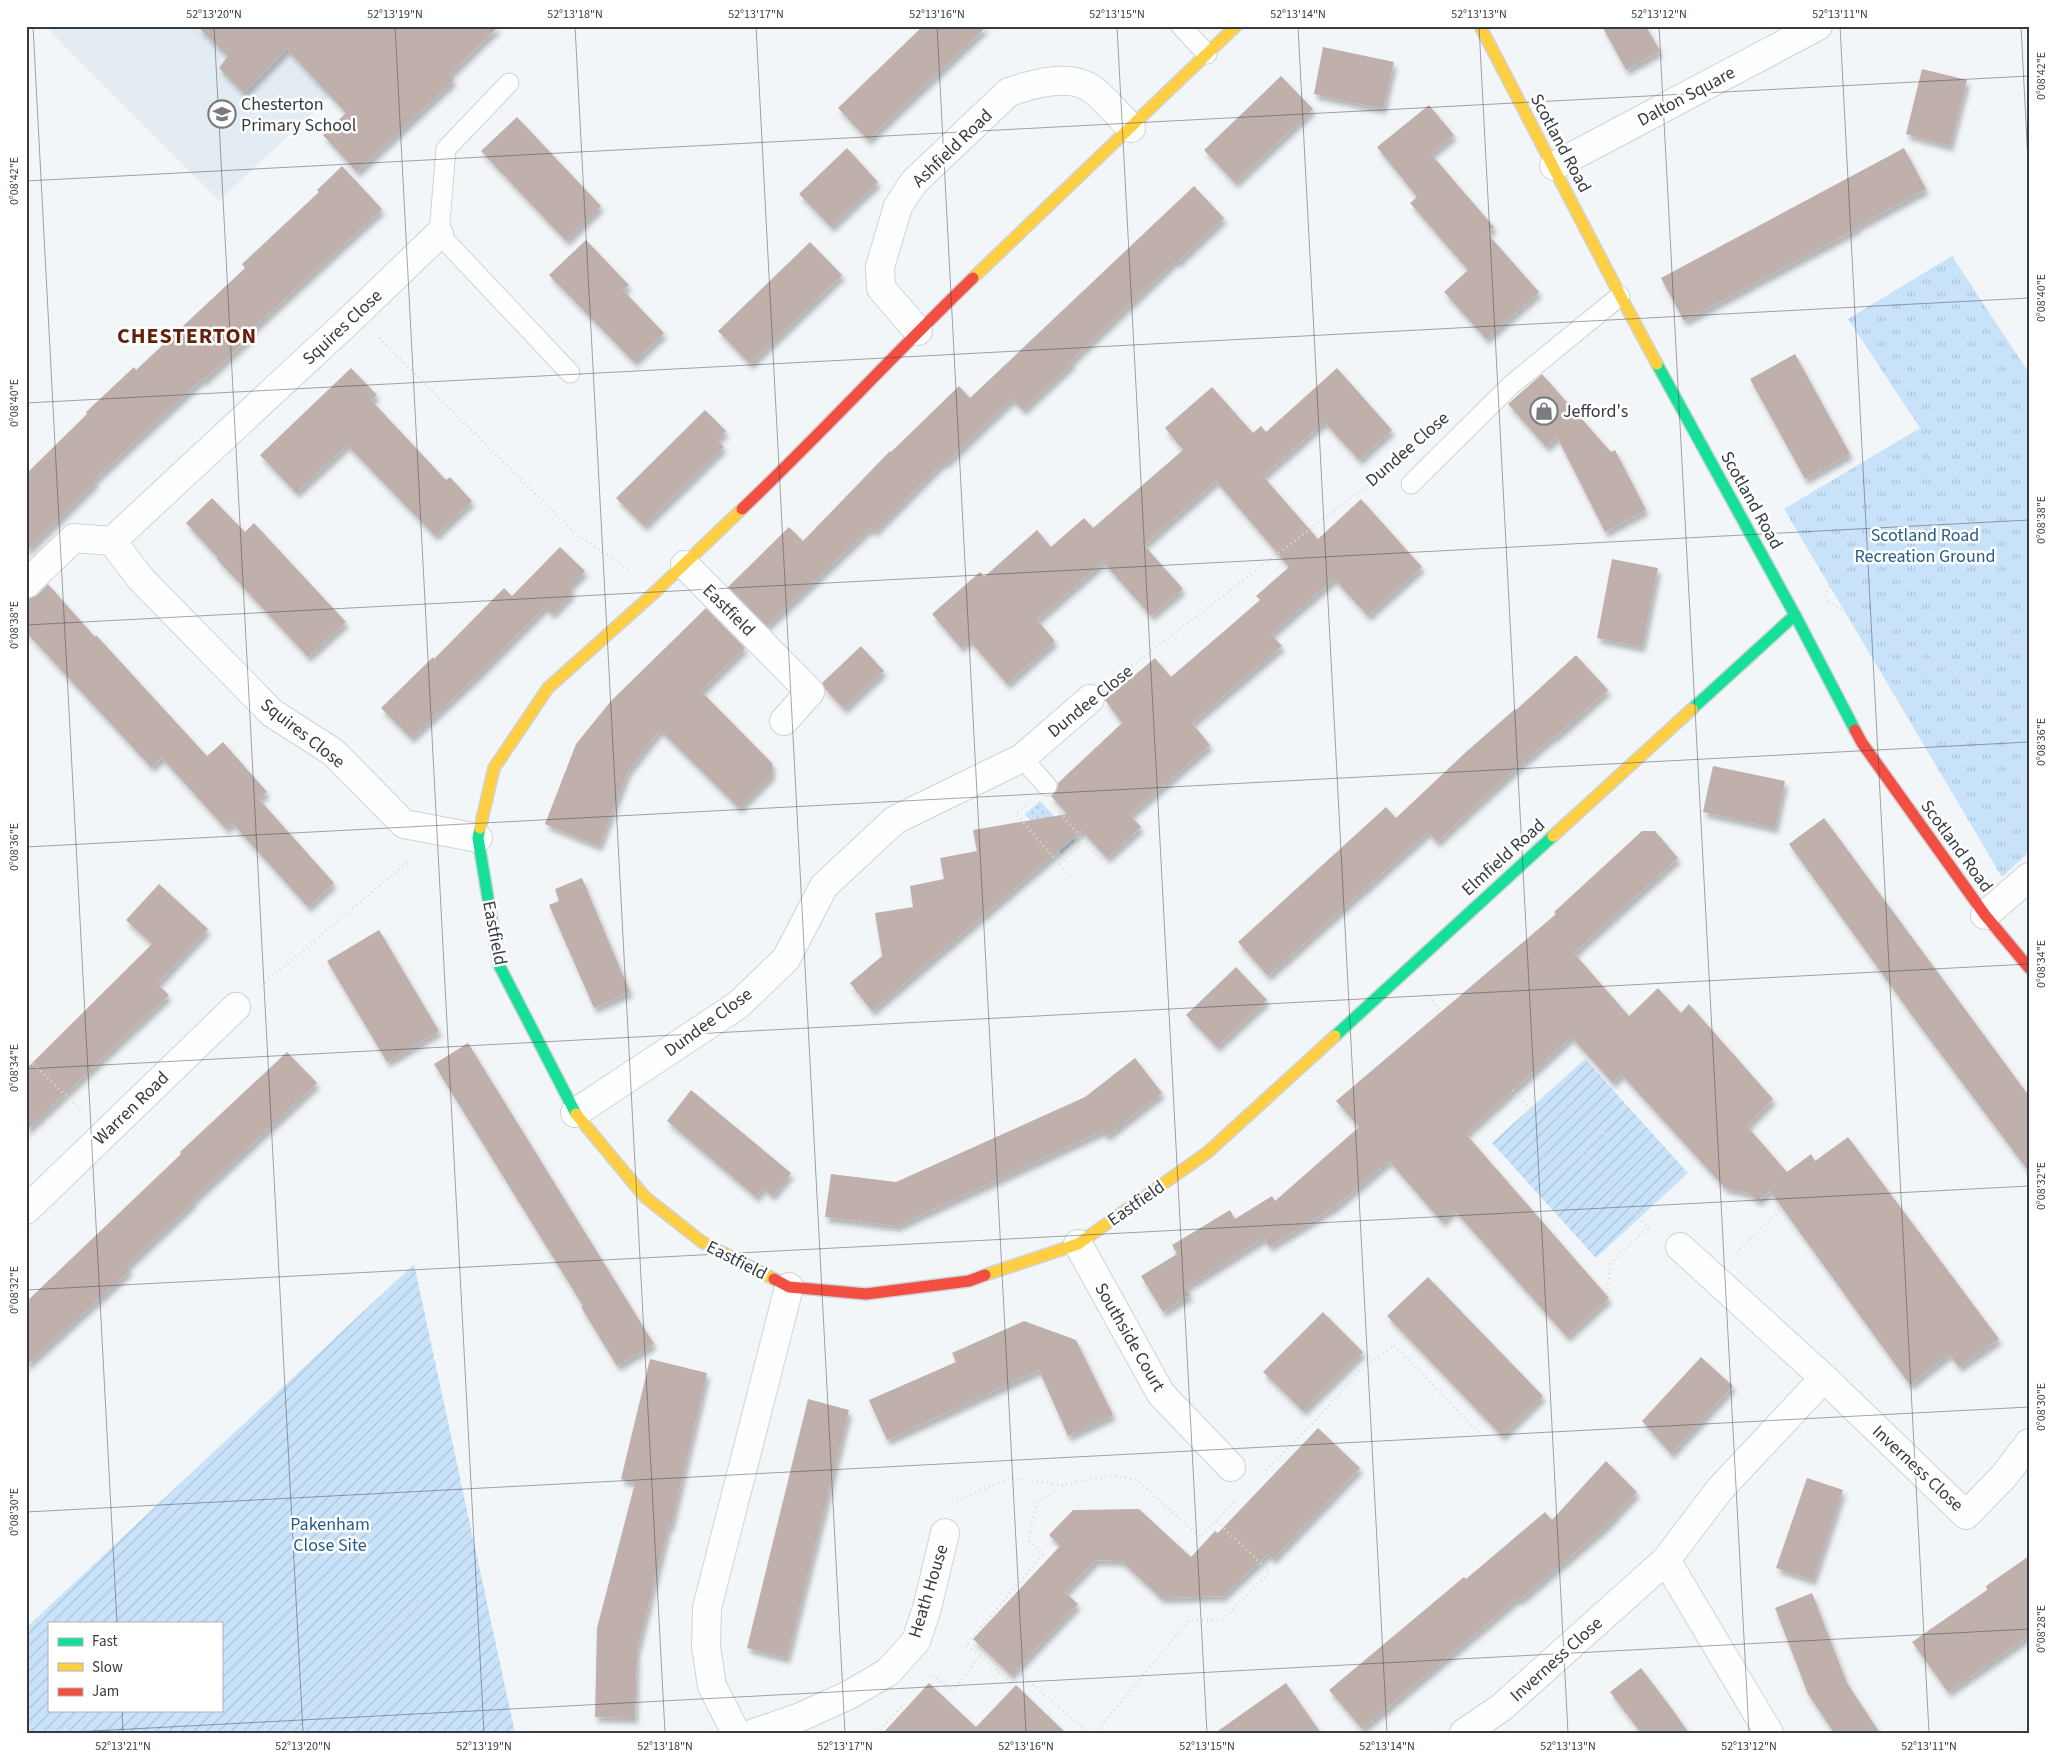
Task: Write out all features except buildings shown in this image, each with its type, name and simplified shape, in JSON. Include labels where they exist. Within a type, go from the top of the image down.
[{"type":"street","points":[[918,331],[1236,26]]},
{"type":"street","name":"Scotland Road","points":[[1480,26],[1620,296],[1795,615],[1862,743],[1986,915],[2029,968]]},
{"type":"street","name":"Dalton Square","points":[[1554,166],[1818,26]]},
{"type":"street","name":"Ashfield Road","points":[[918,331],[881,288],[880,267],[898,206],[914,182],[1009,92],[1030,85],[1072,81],[1090,88],[1131,128]]},
{"type":"street","name":"Squires Close","points":[[439,234],[355,315],[112,541],[141,579],[272,713],[333,752],[404,824],[478,838]]},
{"type":"street","name":"Eastfield","points":[[918,331],[792,462],[685,565],[548,688],[494,768],[478,838],[499,965],[575,1113],[645,1197],[702,1242],[790,1287],[866,1294],[969,1281],[1078,1244],[1208,1152],[1236,1125]]},
{"type":"street","points":[[26,584],[74,538],[112,541]]},
{"type":"street","name":"Eastfield","points":[[685,565],[810,692],[784,721]]},
{"type":"street","name":"Elmfield Road","points":[[1236,1125],[1795,615]]},
{"type":"street","name":"Dundee Close","points":[[575,1113],[738,1005],[786,959],[824,886],[895,820],[1022,758],[1090,699]]},
{"type":"street","points":[[1986,915],[2029,878]]},
{"type":"street","name":"Warren Road","points":[[26,1210],[236,1007]]},
{"type":"street","name":"Southside Court","points":[[1078,1244],[1161,1394],[1231,1468]]},
{"type":"street","name":"Inverness Close","points":[[1680,1247],[1824,1378],[1966,1515],[2004,1476],[2029,1443]]},
{"type":"street","points":[[736,1733],[712,1686],[706,1646],[707,1608],[790,1287]]},
{"type":"street","name":"Inverness Close","points":[[1464,1733],[1502,1707],[1666,1560],[1720,1489],[1824,1378]]},
{"type":"street","name":"Heath House","points":[[754,1733],[798,1718],[848,1695],[888,1672],[916,1640],[927,1608],[945,1533]]},
{"type":"street","points":[[1666,1560],[1769,1733]]},
{"type":"lane","points":[[1181,26],[1207,54]]},
{"type":"lane","points":[[509,83],[446,149],[439,234],[570,373]]},
{"type":"lane","points":[[1411,484],[1511,385],[1620,296]]},
{"type":"lane","points":[[1022,758],[1047,786]]},
{"type":"path","points":[[355,315],[577,535],[628,568],[654,593]]},
{"type":"path","name":"Dundee Close","points":[[1090,699],[1389,468]]},
{"type":"path","points":[[1845,562],[1822,598],[2029,718]]},
{"type":"path","points":[[2006,622],[2029,672]]},
{"type":"path","points":[[2003,862],[2029,766]]},
{"type":"path","points":[[1028,803],[1016,814],[1074,880]]},
{"type":"path","points":[[1054,806],[1101,860]]},
{"type":"path","points":[[1060,864],[1085,840]]},
{"type":"path","points":[[236,1007],[416,854]]},
{"type":"path","points":[[26,1057],[105,1133]]},
{"type":"path","points":[[1513,1090],[1546,1126]]},
{"type":"path","points":[[1573,1101],[1604,1134],[1560,1175],[1529,1142],[1546,1126],[1573,1101]]},
{"type":"path","points":[[1582,1154],[1647,1228],[1680,1247]]},
{"type":"path","points":[[1712,1276],[1782,1208]]},
{"type":"path","points":[[1607,1294],[1611,1263],[1647,1228]]},
{"type":"path","points":[[1264,1472],[1317,1419],[1358,1372],[1394,1345],[1481,1435]]},
{"type":"path","points":[[945,1533],[952,1503],[1010,1478],[1063,1486],[1112,1475],[1137,1480],[1200,1537],[1237,1500]]},
{"type":"path","points":[[1063,1486],[1038,1503],[1028,1539],[1043,1554],[966,1645],[1010,1683],[1020,1674],[1089,1733]]},
{"type":"path","points":[[1095,1733],[1189,1620],[1222,1620],[1270,1572],[1216,1521]]},
{"type":"path","points":[[291,1733],[337,1690],[425,1600]]},
{"type":"path","points":[[927,1680],[933,1674],[952,1691],[980,1656]]},
{"type":"path","points":[[876,1733],[908,1700]]},
{"type":"shaded area","name":"Chesterton Primary School","points":[[45,26],[404,26],[219,201]]},
{"type":"green space","name":"Scotland Road Recreation Ground","points":[[1952,256],[2029,373],[2029,852],[2002,877],[1784,509],[1920,428],[1848,319]]},
{"type":"green space","points":[[1040,801],[1076,840],[1061,854],[1025,814]]},
{"type":"green space","points":[[1585,1059],[1688,1173],[1596,1258],[1492,1143]]},
{"type":"green space","name":"Pakenham Close Site","points":[[414,1264],[515,1733],[26,1733],[26,1628]]},
{"type":"traffic: fast","points":[[1657,364],[1795,615],[1855,730]]},
{"type":"traffic: fast","points":[[1692,709],[1795,615]]},
{"type":"traffic: fast","points":[[480,828],[478,838],[499,965],[576,1114]]},
{"type":"traffic: fast","points":[[1335,1036],[1553,836]]},
{"type":"traffic: slow","points":[[973,278],[1236,26]]},
{"type":"traffic: slow","points":[[1480,26],[1657,364]]},
{"type":"traffic: slow","points":[[480,828],[494,768],[548,688],[654,593],[742,509]]},
{"type":"traffic: slow","points":[[1553,836],[1692,709]]},
{"type":"traffic: slow","points":[[985,1275],[1078,1244],[1208,1152],[1335,1036]]},
{"type":"traffic: slow","points":[[576,1114],[645,1197],[702,1242],[774,1279]]},
{"type":"traffic: jam","points":[[742,509],[973,278]]},
{"type":"traffic: jam","points":[[1855,730],[1862,743],[1985,915],[2029,968]]},
{"type":"traffic: jam","points":[[774,1279],[789,1287],[866,1294],[969,1281],[985,1275]]},
{"type":"place","name":"Chesterton Primary School","points":[[222,114]]},
{"type":"place","name":"Jefford's","points":[[1544,411]]},
{"type":"district","name":"CHESTERTON","points":[[187,335]]}]
